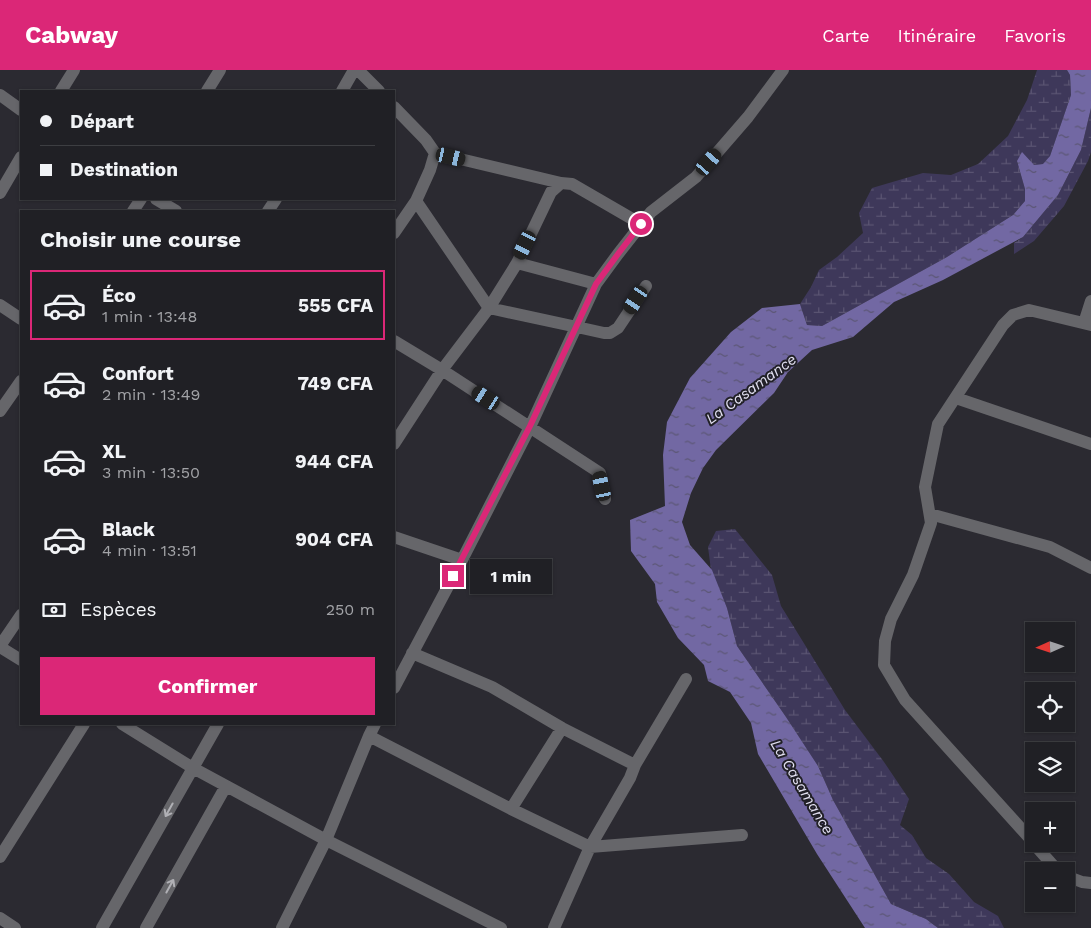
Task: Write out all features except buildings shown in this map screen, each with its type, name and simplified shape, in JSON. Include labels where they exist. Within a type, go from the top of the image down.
[{"type":"street","points":[[62,90],[74,70]]},
{"type":"street","points":[[208,90],[220,70]]},
{"type":"street","points":[[343,90],[356,70],[378,90]]},
{"type":"street","points":[[395,686],[530,426],[596,284],[651,212],[696,177],[748,117],[783,70]]},
{"type":"street","points":[[0,95],[20,109]]},
{"type":"street","points":[[395,108],[426,140],[435,153],[572,184],[641,224]]},
{"type":"street","points":[[395,232],[416,201],[430,170],[435,153]]},
{"type":"street","points":[[0,193],[20,160]]},
{"type":"street","points":[[395,442],[442,370],[489,308],[517,263],[552,192],[561,183]]},
{"type":"street","points":[[158,200],[174,210]]},
{"type":"street","points":[[416,201],[489,308],[577,327],[610,332],[618,328],[646,286]]},
{"type":"street","points":[[517,263],[596,284]]},
{"type":"street","points":[[1025,833],[905,700],[884,665],[885,641],[892,619],[913,575],[931,523],[925,487],[938,424],[1003,325],[1013,315],[1029,310],[1088,324],[1091,301]]},
{"type":"street","points":[[0,305],[20,318]]},
{"type":"street","points":[[395,342],[530,426],[600,473],[605,499]]},
{"type":"street","points":[[0,411],[20,382]]},
{"type":"street","points":[[956,398],[1091,444]]},
{"type":"street","points":[[930,514],[1050,548],[1091,568]]},
{"type":"street","points":[[395,537],[462,560]]},
{"type":"street","points":[[20,617],[0,647],[20,659]]},
{"type":"street","points":[[412,653],[492,687],[562,728],[635,765]]},
{"type":"street","points":[[554,928],[590,847],[630,778],[635,765],[686,679]]},
{"type":"street","points":[[0,857],[83,725]]},
{"type":"street","points":[[124,725],[193,768],[326,840],[501,928]]},
{"type":"street","points":[[102,928],[217,725]]},
{"type":"street","points":[[282,928],[326,840],[374,725]]},
{"type":"street","points":[[511,808],[562,728]]},
{"type":"street","points":[[369,736],[590,847],[742,835]]},
{"type":"street","points":[[146,928],[226,786]]},
{"type":"street","points":[[1042,852],[1050,862]]},
{"type":"street","points":[[1075,879],[1091,883]]},
{"type":"street","points":[[0,918],[16,928]]},
{"type":"green space","points":[[1037,70],[1067,70],[1070,75],[1071,95],[1050,156],[1044,164],[1034,165],[1017,161],[1025,189],[1025,201],[1013,215],[947,257],[822,326],[807,325],[800,304],[819,270],[837,257],[863,233],[859,213],[872,188],[923,173],[951,175],[978,164],[1008,136],[1027,100]]},
{"type":"green space","points":[[1091,108],[1091,152],[1088,161],[1064,206],[1034,241],[1014,254],[1014,243],[1023,237],[1058,195],[1081,150]]},
{"type":"green space","points":[[735,529],[772,575],[781,606],[845,710],[909,799],[900,825],[912,835],[926,858],[949,874],[974,902],[998,916],[1004,928],[938,928],[926,919],[891,904],[833,800],[818,766],[737,646],[727,608],[711,570],[708,547],[716,531]]},
{"type":"water","name":"La Casamance","points":[[1067,70],[1091,70],[1091,108],[1081,150],[1058,195],[1023,237],[943,280],[894,302],[853,337],[812,350],[788,372],[774,393],[716,450],[703,468],[691,493],[682,522],[690,545],[712,570],[727,608],[737,646],[818,766],[833,800],[891,904],[926,919],[938,928],[865,928],[817,854],[758,754],[751,723],[730,692],[708,681],[704,665],[678,638],[657,602],[655,584],[631,551],[630,520],[665,506],[663,455],[667,422],[690,378],[731,332],[762,308],[800,304],[807,325],[822,326],[947,257],[1013,215],[1025,201],[1025,189],[1017,161],[1022,152],[1034,165],[1043,164],[1050,156],[1071,95],[1070,75]]},
{"type":"route","points":[[453,576],[530,426],[596,284],[641,224]]}]
